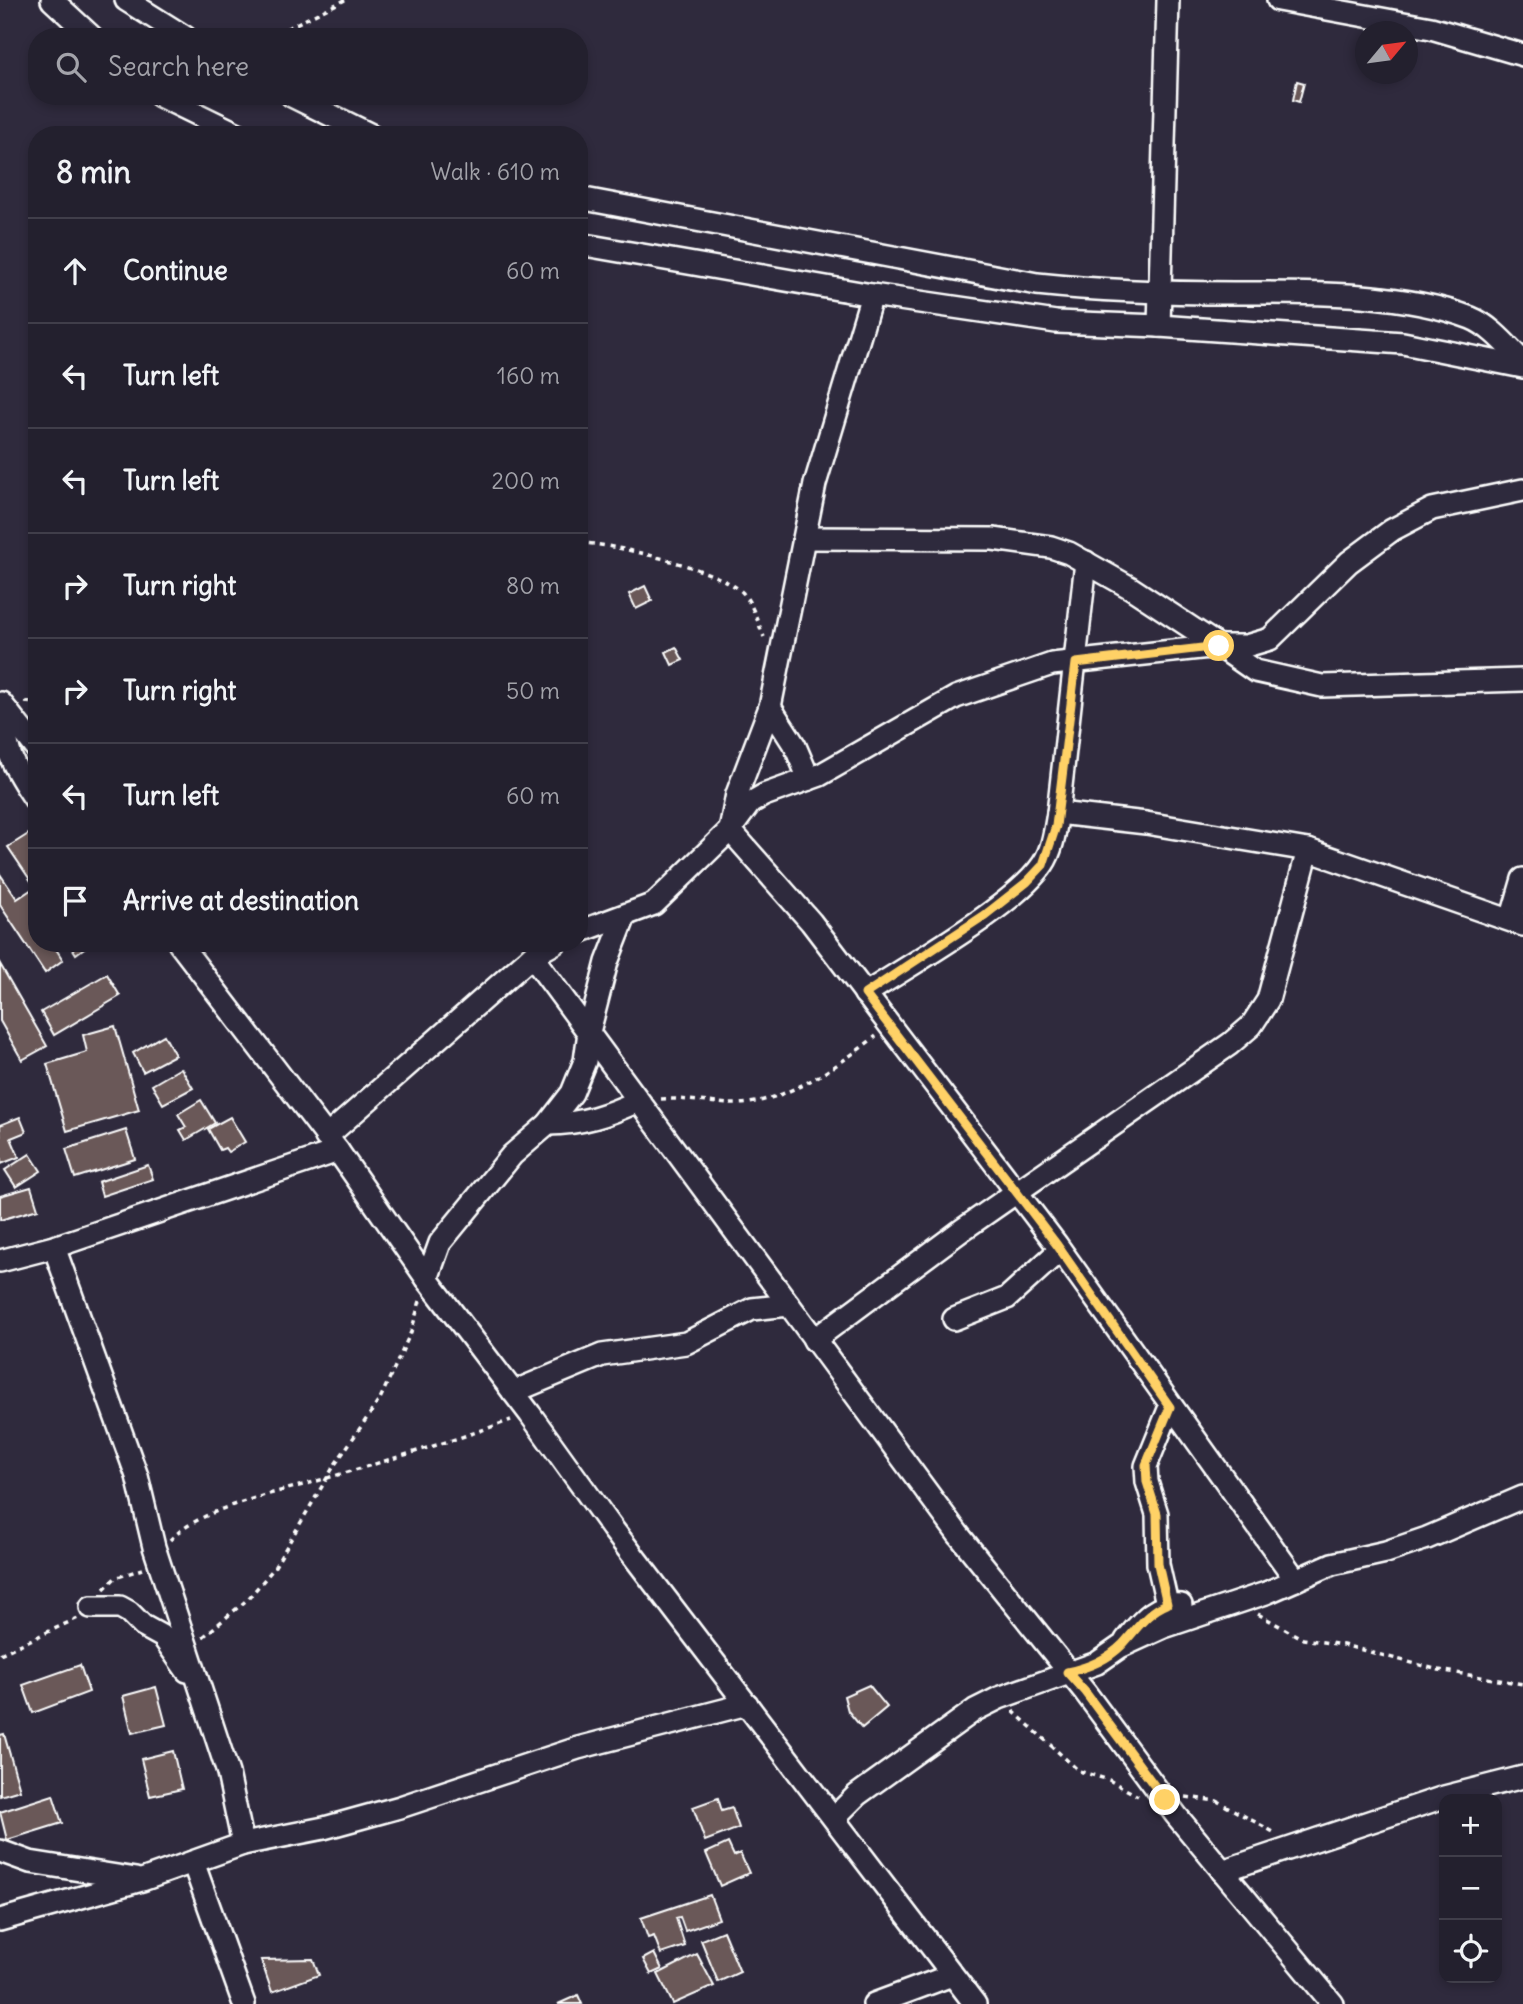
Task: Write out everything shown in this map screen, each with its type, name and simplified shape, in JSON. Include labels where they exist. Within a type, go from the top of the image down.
[{"type":"street","points":[[52,0],[82,28]]},
{"type":"street","points":[[127,0],[171,28]]},
{"type":"street","points":[[1159,326],[1168,0]]},
{"type":"street","points":[[1278,0],[1431,28],[1523,55]]},
{"type":"street","points":[[178,105],[222,126]]},
{"type":"street","points":[[310,105],[353,126]]},
{"type":"street","points":[[588,200],[1037,284],[1094,290],[1161,292],[1313,292],[1441,310],[1473,318],[1499,337],[1523,364]]},
{"type":"street","points":[[588,246],[872,295],[1056,322],[1159,326],[1403,343],[1523,364]]},
{"type":"street","points":[[730,830],[737,794],[770,707],[815,484],[872,295]]},
{"type":"street","points":[[588,929],[644,909],[662,897],[730,830],[750,803],[764,795],[809,779],[956,697],[1052,664],[1219,646],[1246,646],[1270,639],[1349,562],[1392,530],[1445,506],[1523,490]]},
{"type":"street","points":[[805,538],[1003,540],[1051,547],[1086,562],[1255,671],[1322,686],[1523,681]]},
{"type":"street","points":[[865,994],[985,915],[1027,882],[1049,853],[1058,813],[1086,562]]},
{"type":"street","points":[[4,707],[28,738]]},
{"type":"street","points":[[4,707],[4,745],[28,786]]},
{"type":"street","points":[[770,707],[796,746],[809,779]]},
{"type":"street","points":[[1058,813],[1146,823],[1308,850],[1517,922],[1523,879]]},
{"type":"street","points":[[730,830],[811,922],[1060,1250],[1296,1580]]},
{"type":"street","points":[[814,1340],[1251,1026],[1268,1000],[1308,850]]},
{"type":"street","points":[[427,1279],[440,1243],[512,1156],[560,1111],[579,1079],[607,962],[625,916]]},
{"type":"street","points":[[186,952],[332,1144],[427,1279],[975,2004]]},
{"type":"street","points":[[0,1262],[54,1247],[332,1144],[539,952]]},
{"type":"street","points":[[532,956],[950,1524],[1085,1692],[1166,1801],[1333,2004]]},
{"type":"street","points":[[548,1124],[596,1119],[638,1101]]},
{"type":"street","points":[[54,1247],[131,1457],[157,1555],[228,1773],[243,1844]]},
{"type":"street","points":[[954,1318],[1006,1298],[1060,1250]]},
{"type":"street","points":[[513,1392],[602,1355],[686,1343],[752,1309],[789,1305]]},
{"type":"street","points":[[1167,1604],[1158,1564],[1157,1514],[1147,1482],[1146,1465],[1170,1407]]},
{"type":"street","points":[[835,1817],[857,1795],[975,1710],[1067,1672],[1097,1663],[1120,1647],[1213,1609],[1238,1603],[1332,1564],[1386,1552],[1427,1538],[1523,1497]]},
{"type":"street","points":[[1120,1647],[1152,1611],[1167,1604],[1213,1609]]},
{"type":"street","points":[[91,1607],[120,1607],[129,1612],[143,1626],[163,1637],[198,1684]]},
{"type":"street","points":[[0,1920],[142,1880],[243,1844],[375,1814],[578,1748],[747,1704]]},
{"type":"street","points":[[1222,1871],[1444,1797],[1523,1777]]},
{"type":"street","points":[[0,1851],[30,1862],[142,1880]]},
{"type":"street","points":[[193,1862],[244,2004]]},
{"type":"street","points":[[874,2004],[952,1975]]},
{"type":"path","points":[[287,28],[345,0]]},
{"type":"path","points":[[588,545],[650,556],[732,584],[748,600],[777,666]]},
{"type":"path","points":[[638,1101],[676,1098],[733,1104],[774,1098],[852,1054],[889,1026]]},
{"type":"path","points":[[187,1650],[248,1599],[274,1568],[380,1399],[411,1332],[427,1279]]},
{"type":"path","points":[[157,1555],[187,1527],[218,1513],[285,1489],[456,1440],[530,1413]]},
{"type":"path","points":[[1238,1603],[1303,1639],[1343,1645],[1439,1670],[1523,1684]]},
{"type":"path","points":[[999,1699],[1079,1771],[1109,1780],[1140,1797],[1166,1801],[1184,1797],[1210,1799],[1295,1845]]},
{"type":"building","points":[[1297,81],[1304,83],[1299,102],[1293,100]]},
{"type":"building","points":[[645,586],[652,601],[636,609],[629,594]]},
{"type":"building","points":[[676,647],[683,660],[672,665],[666,652]]},
{"type":"building","points":[[28,834],[28,877],[8,847]]},
{"type":"building","points":[[0,874],[17,899],[28,892],[28,947],[0,905]]},
{"type":"building","points":[[31,952],[58,952],[63,960],[45,973]]},
{"type":"building","points":[[0,964],[47,1046],[22,1060],[0,1021]]},
{"type":"building","points":[[107,974],[120,996],[54,1035],[41,1012]]},
{"type":"building","points":[[115,1026],[139,1110],[67,1131],[47,1064],[87,1052],[83,1035]]},
{"type":"building","points":[[164,1035],[175,1055],[143,1072],[133,1053]]},
{"type":"building","points":[[181,1068],[193,1088],[163,1104],[152,1085]]},
{"type":"building","points":[[201,1100],[215,1123],[186,1140],[180,1130],[186,1127],[178,1114]]},
{"type":"building","points":[[20,1117],[26,1132],[11,1138],[19,1157],[1,1164],[0,1125]]},
{"type":"building","points":[[230,1117],[245,1142],[228,1152],[225,1148],[220,1150],[208,1129]]},
{"type":"building","points":[[126,1130],[135,1159],[75,1178],[66,1149]]},
{"type":"building","points":[[30,1154],[41,1171],[16,1187],[5,1170]]},
{"type":"building","points":[[148,1165],[153,1179],[102,1196],[98,1182]]},
{"type":"building","points":[[31,1187],[38,1209],[0,1220],[0,1196]]},
{"type":"building","points":[[80,1665],[89,1692],[33,1713],[23,1685]]},
{"type":"building","points":[[869,1685],[887,1707],[862,1728],[848,1711],[844,1696]]},
{"type":"building","points":[[156,1687],[166,1725],[132,1733],[123,1696]]},
{"type":"building","points":[[4,1734],[20,1790],[0,1796],[0,1735]]},
{"type":"building","points":[[173,1751],[182,1789],[150,1796],[141,1759]]},
{"type":"building","points":[[53,1795],[62,1823],[7,1840],[0,1812]]},
{"type":"building","points":[[718,1798],[722,1811],[732,1808],[739,1828],[705,1841],[693,1807]]},
{"type":"building","points":[[728,1843],[734,1856],[740,1853],[749,1873],[720,1886],[706,1853]]},
{"type":"building","points":[[710,1895],[719,1919],[685,1931],[680,1917],[676,1918],[685,1946],[661,1954],[654,1936],[648,1938],[641,1918]]},
{"type":"building","points":[[723,1931],[740,1972],[718,1982],[701,1940]]},
{"type":"building","points":[[654,1953],[662,1969],[651,1974],[643,1959]]},
{"type":"building","points":[[697,1954],[714,1986],[673,2004],[658,1974]]},
{"type":"building","points":[[313,1959],[319,1975],[272,1992],[261,1960]]},
{"type":"building","points":[[578,1995],[582,2004],[558,2004]]},
{"type":"route","points":[[1165,1800],[1085,1692],[1067,1672],[1097,1663],[1120,1647],[1152,1611],[1167,1604],[1156,1554],[1157,1514],[1147,1482],[1146,1465],[1170,1407],[1057,1245],[865,994],[985,915],[1027,882],[1043,865],[1056,826],[1076,663],[1219,646]]}]
